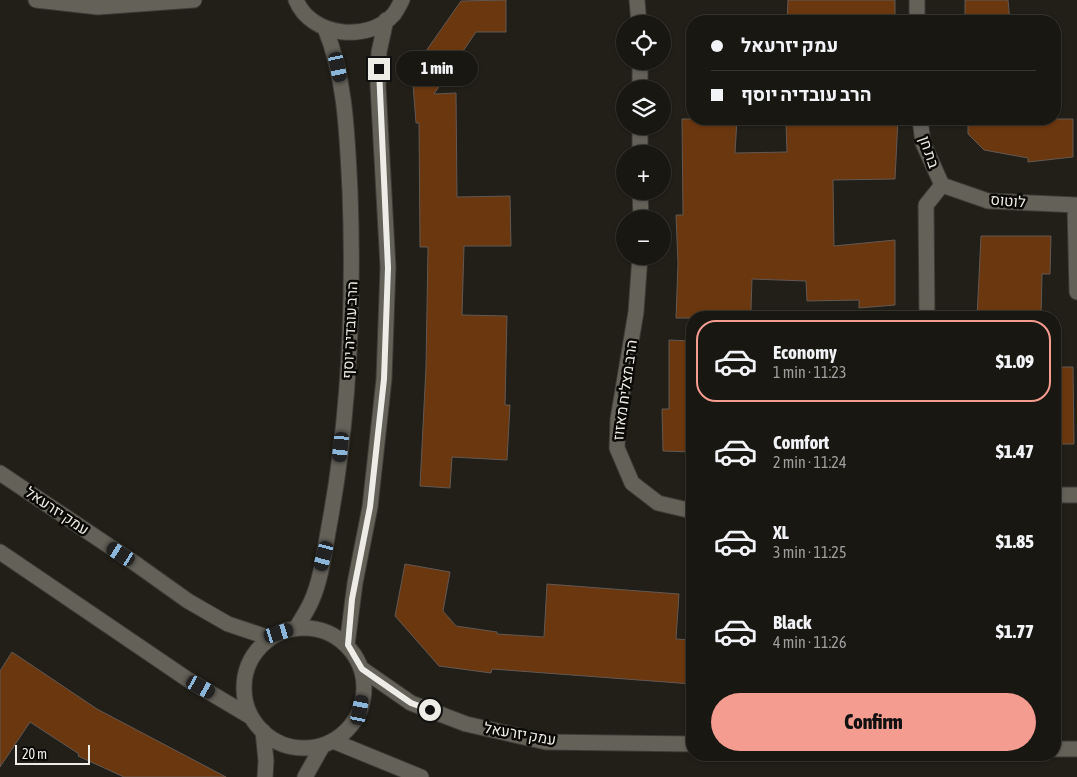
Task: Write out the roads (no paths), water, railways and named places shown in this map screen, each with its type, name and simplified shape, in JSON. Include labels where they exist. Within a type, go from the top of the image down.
[{"type":"street","points":[[36,0],[98,7],[194,0]]},
{"type":"street","points":[[296,0],[312,21],[325,28],[349,34],[378,26],[394,14],[402,0]]},
{"type":"street","points":[[637,0],[638,15]]},
{"type":"street","points":[[917,0],[917,15]]},
{"type":"street","points":[[348,645],[353,591],[370,507],[384,379],[388,268],[378,86],[379,52],[386,20]]},
{"type":"street","name":"הרב עובדיה יוסף","points":[[296,628],[311,602],[324,556],[337,482],[349,376],[353,269],[347,138],[341,81],[335,53],[325,28]]},
{"type":"street","name":"בת חן","points":[[921,125],[923,143],[942,185]]},
{"type":"street","points":[[927,311],[926,205],[942,185]]},
{"type":"street","name":"לוטוס","points":[[942,185],[988,201],[1076,206]]},
{"type":"street","points":[[1076,206],[1077,292]]},
{"type":"street","name":"הרב מצליח מאזוז","points":[[639,265],[636,312],[618,419],[617,448],[632,484],[658,503],[686,510]]},
{"type":"street","name":"עמק יזרעאל","points":[[0,473],[188,601],[228,624],[270,638]]},
{"type":"street","points":[[1061,495],[1077,495]]},
{"type":"street","points":[[0,552],[187,679],[251,717],[275,741],[287,746],[306,748],[328,743],[421,777]]},
{"type":"street","points":[[251,717],[244,695],[246,671],[258,649],[270,638],[296,628],[326,632],[348,645],[362,669],[365,688],[360,710],[348,729],[328,743],[305,777]]},
{"type":"street","name":"עמק יזרעאל","points":[[362,669],[411,703],[466,724],[546,742],[686,744]]},
{"type":"street","points":[[263,731],[266,761],[265,777]]},
{"type":"street","points":[[1061,749],[1077,749]]}]
